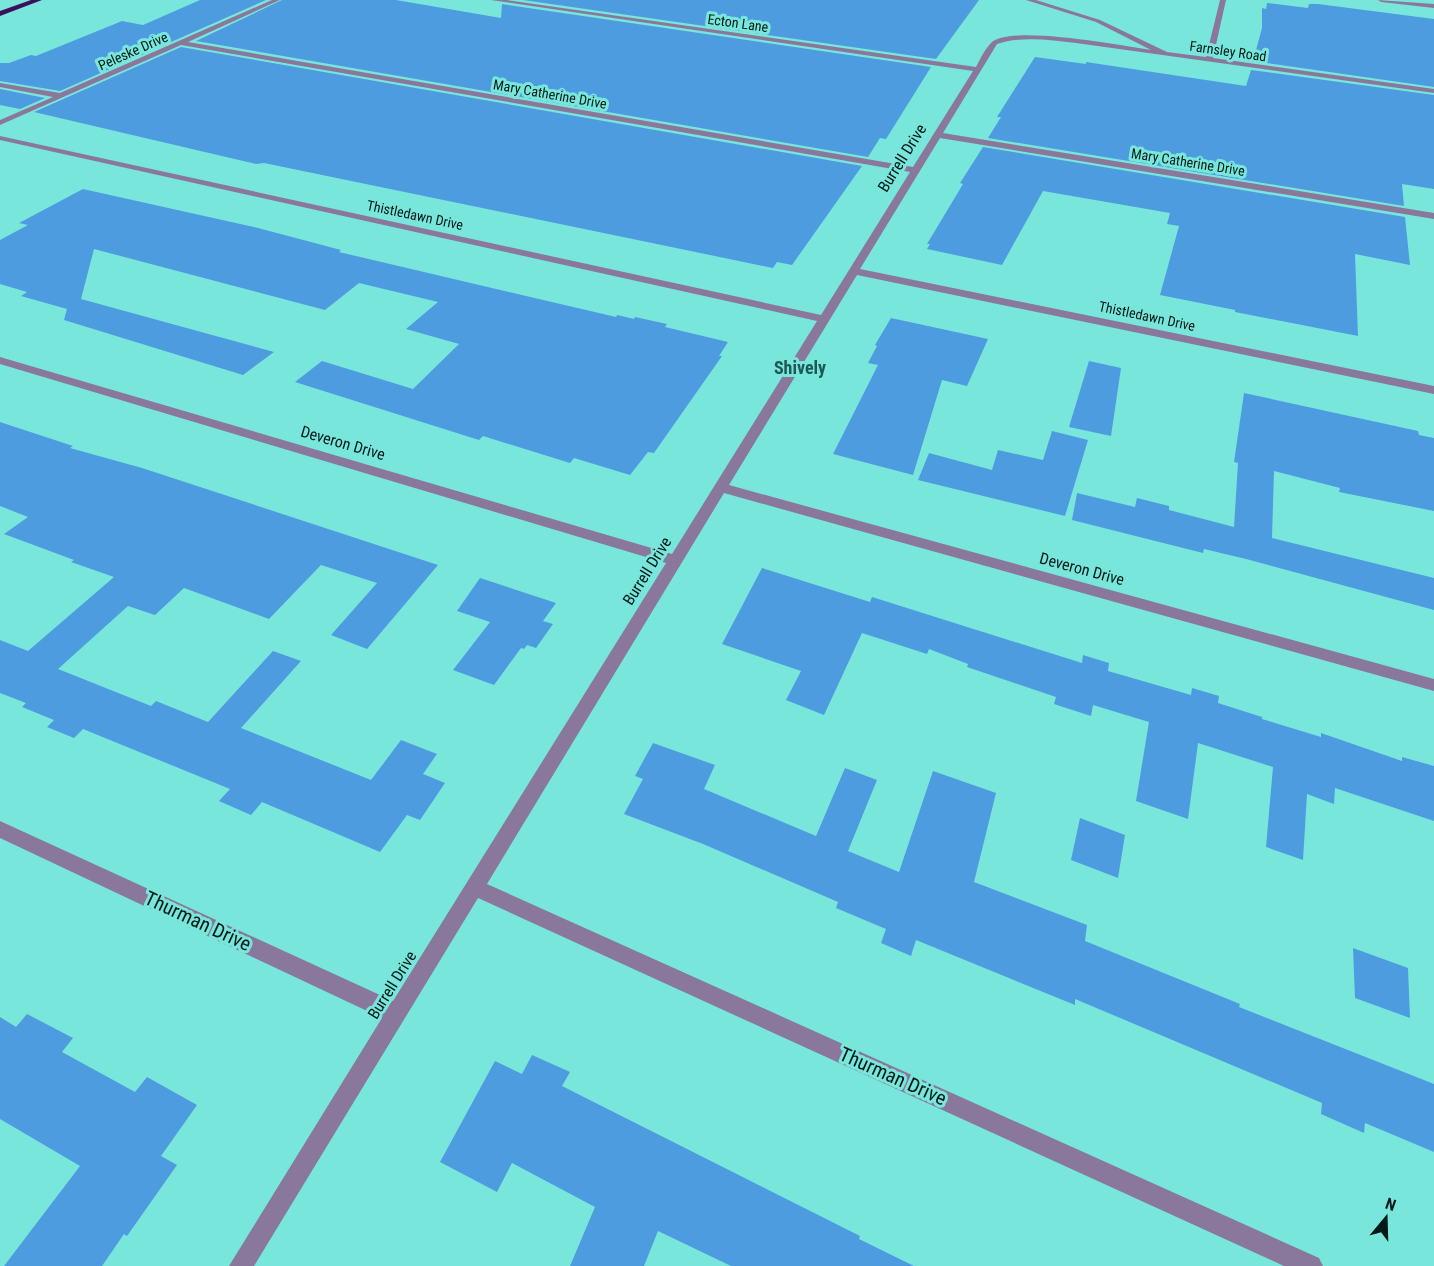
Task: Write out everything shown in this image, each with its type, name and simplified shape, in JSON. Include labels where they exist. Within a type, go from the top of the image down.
[{"type":"highway","points":[[0,14],[38,0]]},
{"type":"street","name":"Peleske Drive","points":[[0,123],[277,0]]},
{"type":"street","name":"Ecton Lane","points":[[494,0],[978,69]]},
{"type":"street","name":"Farnsley Road","points":[[1029,0],[1098,21],[1165,54],[1434,91]]},
{"type":"street","points":[[1209,60],[1223,0]]},
{"type":"street","points":[[1381,0],[1434,6]]},
{"type":"street","name":"Burrell Drive","points":[[241,1266],[994,43],[1016,37],[1165,54]]},
{"type":"street","name":"Mary Catherine Drive","points":[[180,43],[916,170]]},
{"type":"street","points":[[0,85],[62,96]]},
{"type":"street","name":"Mary Catherine Drive","points":[[938,135],[1434,216]]},
{"type":"street","name":"Thistledawn Drive","points":[[0,138],[824,319]]},
{"type":"street","name":"Thistledawn Drive","points":[[854,271],[1434,390]]},
{"type":"street","name":"Deveron Drive","points":[[0,360],[675,560]]},
{"type":"street","name":"Deveron Drive","points":[[720,487],[1434,685]]},
{"type":"street","name":"Thurman Drive","points":[[0,829],[395,1013]]},
{"type":"street","name":"Thurman Drive","points":[[474,887],[1311,1266]]},
{"type":"building","points":[[200,0],[266,0],[60,91],[0,81],[0,63],[9,63],[31,55],[36,56],[122,21],[143,25]]},
{"type":"building","points":[[282,0],[396,0],[501,18],[502,4],[931,67],[886,139],[880,138],[868,157],[196,41]]},
{"type":"building","points":[[523,0],[979,0],[936,59]]},
{"type":"building","points":[[1267,3],[1308,8],[1309,4],[1318,4],[1434,19],[1434,87],[1253,61],[1262,28],[1262,8],[1266,9]]},
{"type":"building","points":[[181,47],[862,166],[792,265],[777,262],[773,268],[264,163],[256,164],[34,112]]},
{"type":"building","points":[[1035,57],[1086,64],[1086,62],[1246,86],[1251,70],[1434,95],[1434,189],[1402,184],[1404,206],[988,138],[1001,117],[997,117]]},
{"type":"building","points":[[0,89],[45,98],[20,109],[0,105]]},
{"type":"building","points":[[983,147],[1405,217],[1410,265],[1355,254],[1358,336],[1160,295],[1179,226],[1167,224],[1170,213],[1043,191],[1002,265],[927,249],[930,244],[927,244],[963,184],[960,183]]},
{"type":"building","points":[[83,189],[258,228],[341,250],[339,252],[616,317],[617,315],[634,319],[635,317],[667,324],[665,327],[728,342],[719,356],[722,356],[654,453],[648,452],[630,475],[574,458],[570,463],[483,436],[479,440],[295,382],[322,361],[413,389],[459,344],[406,329],[438,302],[359,283],[325,310],[94,249],[81,299],[274,352],[243,375],[64,320],[67,309],[21,296],[27,292],[0,284],[0,240],[28,225],[19,223]]},
{"type":"building","points":[[891,318],[988,339],[967,386],[942,380],[913,475],[833,454],[878,365],[868,363],[877,346],[875,345]]},
{"type":"building","points":[[1089,361],[1121,368],[1111,436],[1069,427]]},
{"type":"building","points":[[1244,393],[1418,431],[1419,435],[1434,438],[1434,511],[1339,492],[1340,488],[1274,471],[1272,538],[1434,578],[1434,610],[1246,559],[1204,549],[1203,553],[1072,520],[1077,493],[1135,507],[1137,498],[1169,506],[1169,510],[1234,527],[1238,463],[1234,462]]},
{"type":"building","points":[[0,422],[73,446],[70,448],[142,468],[438,565],[367,649],[331,635],[377,583],[321,565],[269,619],[184,588],[155,615],[128,606],[58,669],[151,706],[156,701],[208,722],[273,651],[301,661],[241,728],[371,780],[401,740],[437,754],[423,774],[445,783],[420,820],[407,815],[380,852],[262,802],[251,815],[219,801],[230,789],[83,729],[74,738],[47,727],[54,720],[22,707],[26,703],[0,693],[0,640],[28,651],[114,577],[4,534],[28,517],[0,506]]},
{"type":"building","points":[[1052,431],[1088,440],[1065,516],[918,480],[929,453],[992,470],[998,450],[1043,460]]},
{"type":"building","points":[[762,568],[870,602],[872,597],[1082,663],[1083,655],[1109,663],[1108,671],[1191,695],[1192,688],[1219,696],[1218,703],[1262,717],[1262,719],[1321,737],[1321,733],[1402,761],[1402,757],[1434,766],[1434,821],[1335,788],[1334,804],[1307,794],[1303,860],[1266,847],[1273,767],[1198,743],[1188,819],[1136,801],[1149,722],[1093,705],[1091,716],[1054,704],[1056,697],[967,667],[968,664],[929,649],[927,654],[862,633],[824,715],[786,700],[801,671],[722,644]]},
{"type":"building","points":[[480,578],[556,603],[543,621],[553,624],[536,648],[527,645],[524,649],[521,648],[494,685],[453,670],[490,622],[457,611]]},
{"type":"building","points":[[653,743],[715,765],[704,789],[816,836],[845,768],[877,780],[848,851],[899,872],[933,771],[996,793],[974,882],[1087,925],[1085,941],[1240,1004],[1239,1007],[1434,1084],[1434,1152],[1365,1123],[1364,1133],[1321,1114],[1322,1103],[1075,999],[1075,1005],[916,940],[911,956],[881,943],[886,929],[836,908],[838,902],[703,844],[624,814],[643,779],[635,776]]},
{"type":"building","points":[[1080,818],[1125,835],[1118,878],[1071,860]]},
{"type":"building","points":[[1353,948],[1408,968],[1410,1018],[1355,998]]},
{"type":"building","points":[[27,1014],[73,1038],[62,1052],[135,1092],[147,1077],[197,1105],[161,1156],[177,1165],[127,1236],[124,1234],[102,1266],[4,1266],[80,1166],[0,1119],[0,1017],[16,1027]]},
{"type":"building","points":[[532,1055],[570,1072],[562,1086],[860,1236],[859,1239],[914,1266],[731,1266],[658,1231],[644,1266],[570,1266],[595,1207],[512,1163],[497,1192],[440,1162],[495,1061],[522,1074]]},
{"type":"district","name":"Shively","points":[[800,367]]}]
